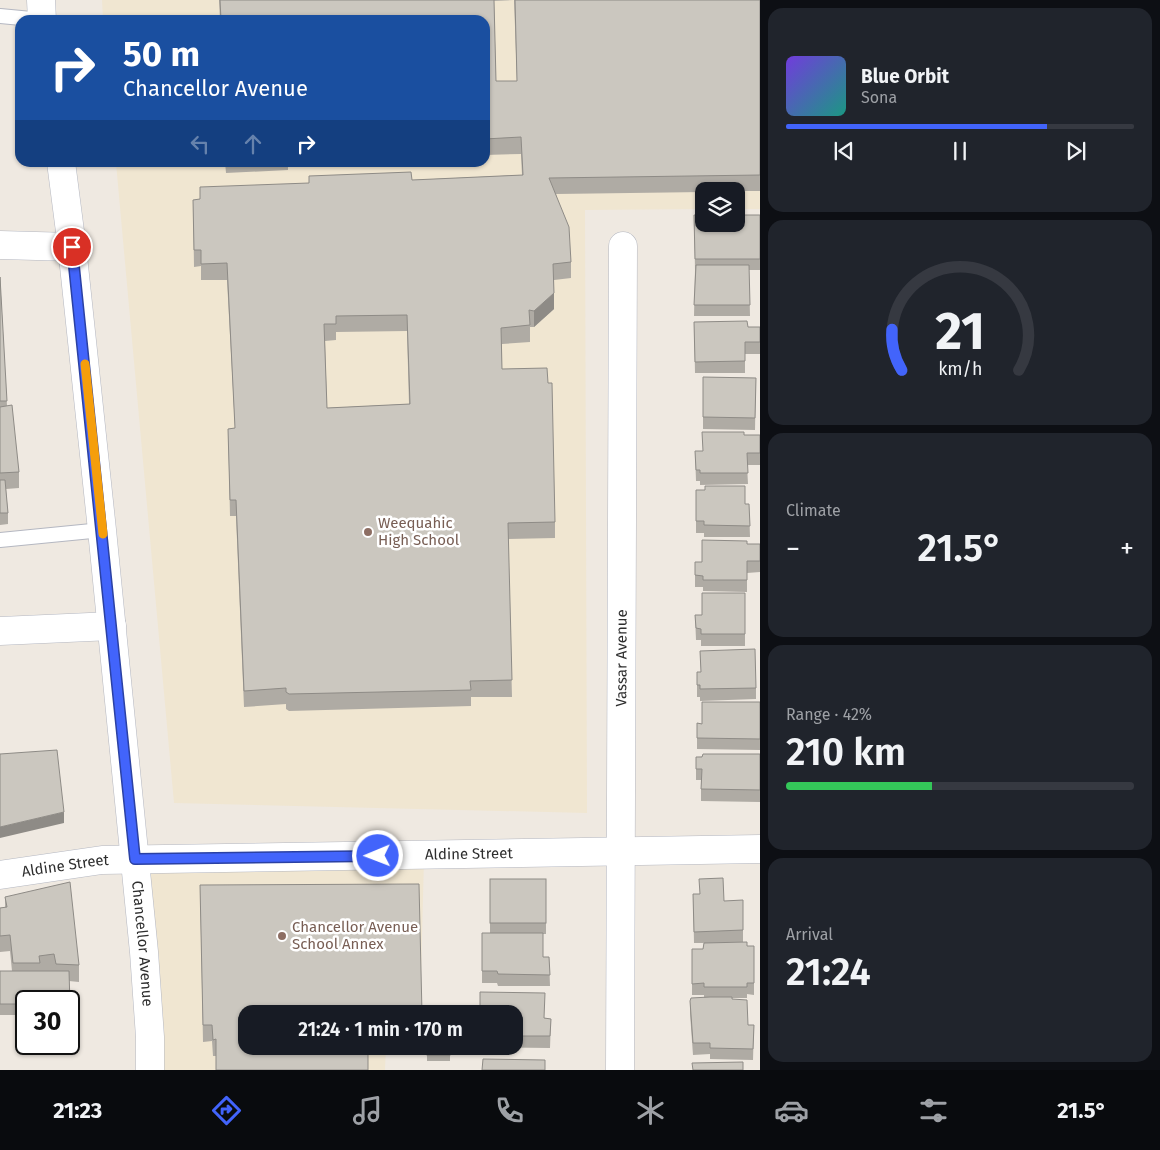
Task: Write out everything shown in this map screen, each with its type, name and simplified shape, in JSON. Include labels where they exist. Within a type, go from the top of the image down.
[{"type":"street","points":[[41,0],[42,15]]},
{"type":"street","name":"Chancellor Avenue","points":[[62,167],[102,530],[135,859],[150,1037],[150,1070]]},
{"type":"street","points":[[0,245],[72,247]]},
{"type":"street","name":"Vassar Avenue","points":[[620,1070],[623,246]]},
{"type":"street","points":[[0,631],[112,626]]},
{"type":"street","name":"Aldine Street","points":[[0,875],[102,860],[760,849]]},
{"type":"lane","points":[[0,16],[15,17]]},
{"type":"lane","points":[[0,540],[102,530]]},
{"type":"shaded area","name":"Weequahic High School","points":[[102,0],[760,0],[760,209],[745,209],[745,182],[695,182],[695,209],[585,210],[587,813],[174,803],[116,167],[490,167],[490,15],[103,15]]},
{"type":"shaded area","name":"Chancellor Avenue School Annex","points":[[135,859],[424,859],[420,1005],[238,1005],[238,1055],[386,1055],[385,1070],[150,1070]]},
{"type":"building","points":[[220,0],[494,0],[496,81],[517,81],[515,0],[760,0],[760,175],[549,178],[569,227],[571,262],[553,264],[554,293],[534,311],[529,310],[530,325],[501,328],[502,369],[547,368],[548,383],[552,383],[555,522],[508,523],[512,680],[470,681],[471,690],[289,694],[286,692],[286,688],[244,691],[236,500],[230,500],[228,429],[235,428],[227,263],[201,264],[201,250],[194,250],[193,200],[200,199],[200,187],[309,183],[309,176],[411,172],[412,180],[523,175],[521,137],[490,139],[490,15],[221,15]],"holes":[[[407,315],[410,404],[327,408],[324,324],[336,324],[336,316]]]},
{"type":"building","points":[[694,215],[695,232],[745,232],[745,215],[760,215],[760,259],[695,259]]},
{"type":"building","points":[[696,265],[749,265],[750,305],[694,305]]},
{"type":"building","points":[[0,277],[7,401],[0,401]]},
{"type":"building","points":[[747,321],[748,327],[760,327],[760,342],[745,342],[745,361],[695,362],[694,322]]},
{"type":"building","points":[[703,377],[756,378],[755,418],[703,417]]},
{"type":"building","points":[[12,405],[19,472],[0,473],[0,407]]},
{"type":"building","points":[[702,432],[744,432],[744,435],[760,435],[760,453],[747,453],[748,473],[700,473],[700,470],[696,470],[695,451],[703,451]]},
{"type":"building","points":[[0,480],[5,480],[8,513],[0,513]]},
{"type":"building","points":[[705,486],[745,486],[745,504],[749,504],[750,526],[704,525],[704,521],[696,521],[696,490],[705,490]]},
{"type":"building","points":[[702,540],[747,541],[747,544],[760,544],[760,561],[747,561],[747,580],[703,580],[703,576],[695,575],[695,562],[702,562]]},
{"type":"building","points":[[702,593],[745,593],[745,634],[701,634],[701,629],[696,628],[695,615],[702,615]]},
{"type":"building","points":[[755,649],[756,688],[700,689],[700,685],[697,685],[697,672],[701,672],[700,651]]},
{"type":"building","points":[[702,702],[760,702],[760,739],[697,738],[697,723],[702,724]]},
{"type":"building","points":[[57,750],[64,812],[0,827],[0,754]]},
{"type":"building","points":[[703,754],[760,754],[760,790],[701,789],[702,769],[696,769],[696,757],[702,757]]},
{"type":"building","points":[[723,878],[724,901],[743,900],[743,930],[694,932],[693,894],[700,894],[699,879]]},
{"type":"building","points":[[490,879],[546,879],[546,923],[490,923]]},
{"type":"building","points":[[70,882],[79,965],[56,964],[54,954],[39,956],[40,963],[13,963],[10,935],[0,936],[0,908],[7,907],[5,897]]},
{"type":"building","points":[[419,884],[422,1005],[238,1005],[238,1055],[368,1055],[368,1070],[216,1070],[216,1039],[213,1040],[212,1025],[203,1025],[200,885]]},
{"type":"building","points":[[482,933],[543,933],[543,957],[549,957],[550,975],[498,974],[497,971],[482,971]]},
{"type":"building","points":[[747,942],[747,946],[754,946],[754,983],[747,983],[747,987],[704,987],[704,983],[692,984],[692,949],[703,949],[704,943]]},
{"type":"building","points":[[0,971],[69,971],[70,990],[15,990],[15,1004],[0,1004]]},
{"type":"building","points":[[480,992],[545,993],[544,1018],[551,1019],[550,1036],[523,1036],[523,1005],[480,1005]]},
{"type":"building","points":[[732,997],[732,999],[747,1000],[748,1025],[754,1025],[753,1049],[710,1048],[710,1043],[693,1043],[691,998]]},
{"type":"building","points":[[483,1059],[545,1060],[545,1070],[482,1070]]},
{"type":"building","points":[[743,1062],[743,1070],[693,1070],[692,1063]]},
{"type":"slow traffic","points":[[85,364],[103,534]]},
{"type":"place","name":"Weequahic High School","points":[[368,532]]},
{"type":"place","name":"Chancellor Avenue School Annex","points":[[282,936]]},
{"type":"route","points":[[72,247],[135,859],[378,856]]}]
